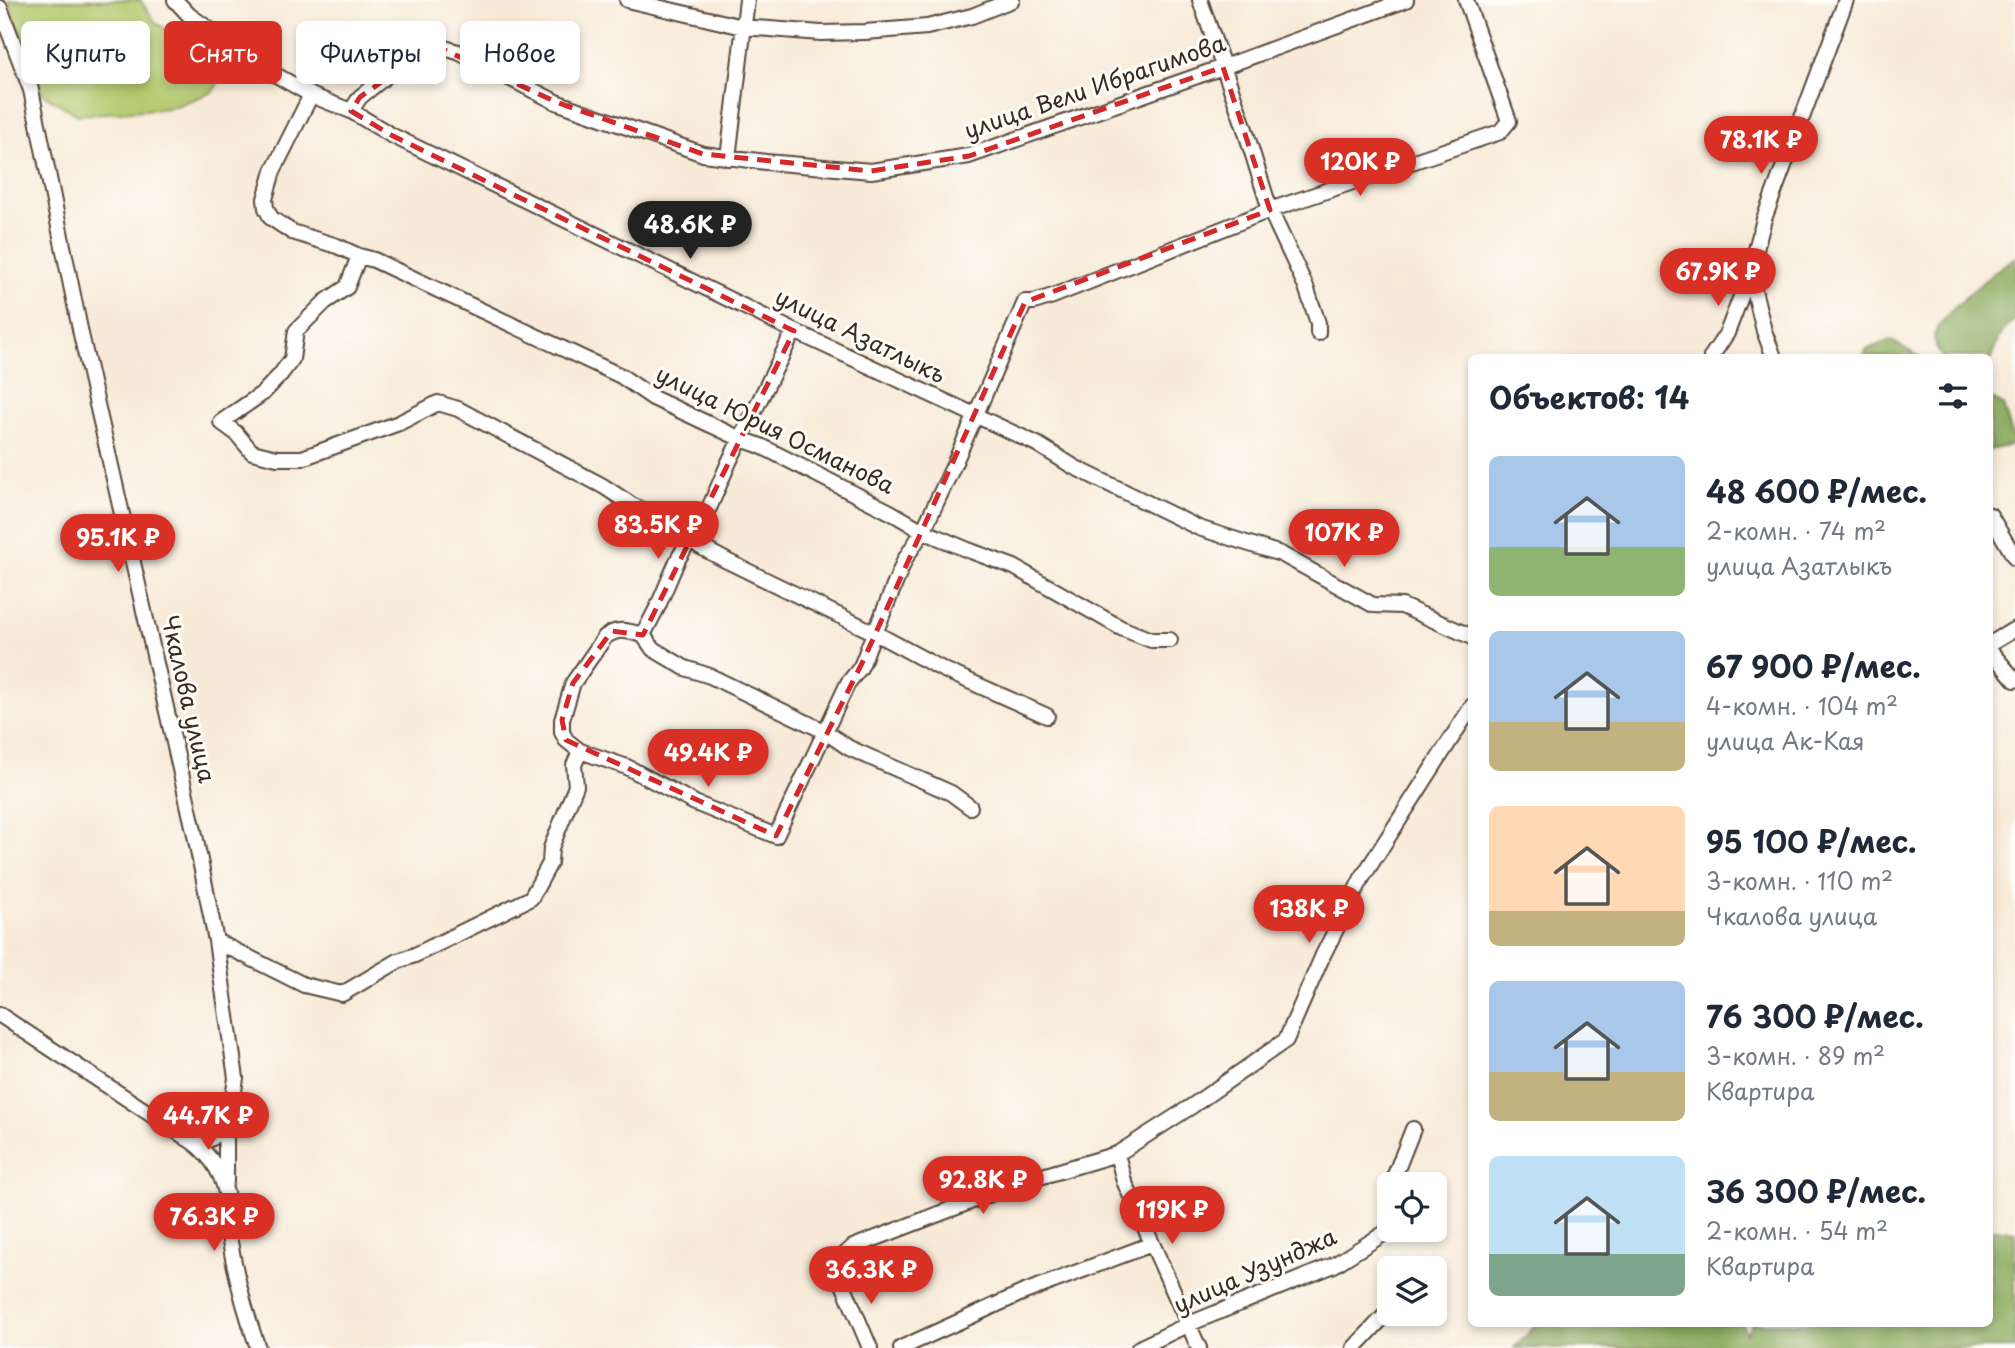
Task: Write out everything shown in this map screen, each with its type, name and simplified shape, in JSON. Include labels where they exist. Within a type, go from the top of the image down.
[{"type":"street","name":"улица Азатлыкъ","points":[[175,0],[189,15],[267,70],[313,96],[351,111],[391,135],[794,331],[1037,444],[1073,467],[1199,527],[1281,554],[1373,604],[1402,606],[1468,635]]},
{"type":"street","points":[[627,0],[743,27],[821,33],[865,33],[927,27],[972,16],[1012,0]]},
{"type":"street","points":[[728,158],[747,0]]},
{"type":"street","points":[[1200,0],[1270,210],[1306,287],[1318,323],[1318,333]]},
{"type":"street","name":"улица Вели Ибрагимова","points":[[351,111],[360,97],[409,58],[434,45],[458,52],[556,102],[703,154],[871,171],[969,156],[1406,0]]},
{"type":"street","points":[[970,807],[951,793],[849,748],[824,732],[710,676],[685,668],[653,649],[643,635],[622,630],[612,631],[605,637],[573,684],[562,720],[562,732],[566,740],[580,751],[627,767],[695,803],[776,836],[824,732],[848,683],[859,670],[905,559],[923,531],[1025,302],[1054,296],[1270,210],[1500,132],[1509,121],[1466,0]]},
{"type":"street","points":[[1714,354],[1727,333],[1750,273],[1764,219],[1846,0]]},
{"type":"street","name":"Чкалова улица","points":[[0,8],[31,90],[81,334],[195,835],[216,941],[236,1078],[226,1134],[225,1191],[229,1239],[258,1348]]},
{"type":"street","name":"улица Юрия Османова","points":[[313,96],[304,108],[273,171],[265,199],[271,218],[292,232],[374,260],[621,376],[653,398],[761,446],[923,531],[1014,567],[1121,628],[1151,640],[1170,640]]},
{"type":"street","points":[[359,256],[347,287],[325,302],[296,331],[292,359],[280,375],[263,393],[221,422],[236,433],[252,452],[277,458],[302,458],[399,423],[438,402],[458,409],[584,476],[632,505],[680,528],[699,546],[727,561],[942,669],[1046,716]]},
{"type":"street","points":[[1750,273],[1764,331],[1773,354]]},
{"type":"street","points":[[643,635],[678,559],[710,506],[794,331]]},
{"type":"street","points":[[1993,520],[2015,558]]},
{"type":"street","points":[[1993,641],[2015,629]]},
{"type":"street","points":[[1993,654],[2015,680]]},
{"type":"street","points":[[870,1348],[840,1277],[840,1259],[853,1247],[1019,1183],[1117,1154],[1192,1106],[1286,1040],[1323,955],[1362,878],[1468,712]]},
{"type":"street","points":[[216,941],[304,985],[342,994],[398,961],[531,898],[550,863],[551,848],[576,786],[574,765],[580,751]]},
{"type":"street","points":[[0,1015],[198,1145],[218,1170],[225,1191]]},
{"type":"street","points":[[198,1145],[223,1129],[230,1118]]},
{"type":"street","points":[[1396,1172],[1413,1129]]},
{"type":"street","points":[[1117,1154],[1124,1181],[1199,1348]]},
{"type":"street","name":"улица Узунджа","points":[[1139,1348],[1189,1324],[1334,1265],[1377,1238]]},
{"type":"street","points":[[901,1348],[1022,1293],[1152,1244]]},
{"type":"street","points":[[1354,1348],[1377,1324]]},
{"type":"highlighted area","points":[[434,45],[556,102],[703,154],[871,171],[969,156],[1223,67],[1270,210],[1025,302],[864,659],[776,836],[566,740],[562,720],[573,683],[612,631],[643,635],[794,331],[391,135],[351,111],[360,97]]},
{"type":"green space","points":[[8,0],[140,0],[156,23],[164,28],[164,84],[217,84],[213,92],[170,108],[78,115],[43,94],[39,84],[150,84],[150,21],[21,21],[21,35]]},
{"type":"green space","points":[[2015,257],[2015,320],[2002,333],[1993,354],[1940,354],[1934,340],[1937,329],[1969,294]]},
{"type":"green space","points":[[1890,340],[1915,354],[1865,354],[1866,350]]},
{"type":"green space","points":[[1993,400],[2003,405],[2015,444],[1993,449]]},
{"type":"green space","points":[[1993,1228],[2015,1232],[2015,1348],[1514,1348],[1534,1327],[1743,1327],[1746,1334],[1750,1327],[1993,1327]]}]
